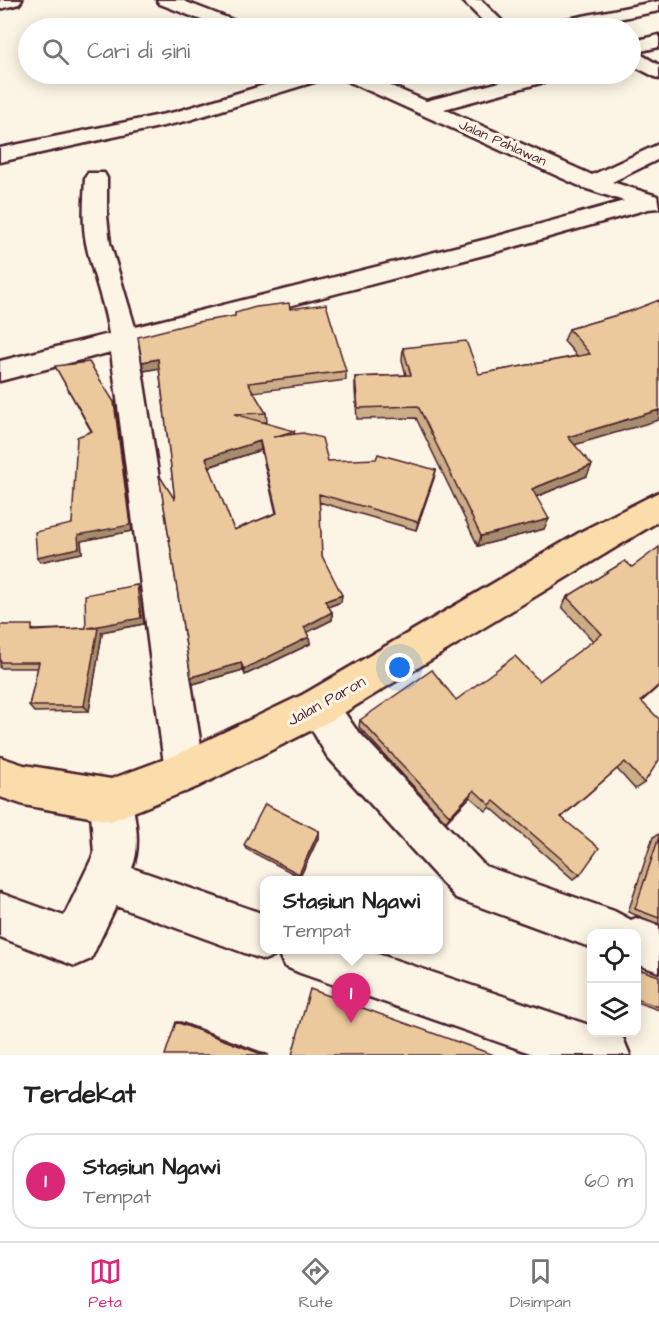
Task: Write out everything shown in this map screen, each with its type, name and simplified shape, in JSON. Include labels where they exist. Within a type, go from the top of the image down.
[{"type":"main road","name":"Jalan Paron","points":[[111,800],[185,772],[318,707],[659,505]]},
{"type":"main road","points":[[2,781],[111,800]]},
{"type":"street","points":[[0,4],[13,0]]},
{"type":"street","points":[[166,0],[212,18]]},
{"type":"street","points":[[471,0],[490,18]]},
{"type":"street","points":[[598,18],[659,6]]},
{"type":"street","points":[[641,45],[659,41]]},
{"type":"street","points":[[641,63],[659,74]]},
{"type":"street","points":[[0,156],[179,117],[287,84]]},
{"type":"street","name":"Jalan Pahlawan","points":[[371,84],[592,183],[654,204]]},
{"type":"street","points":[[425,108],[515,84]]},
{"type":"street","points":[[592,183],[659,151]]},
{"type":"street","points":[[96,178],[94,216],[98,243],[120,316],[185,772]]},
{"type":"street","points":[[0,371],[122,342],[654,204]]},
{"type":"street","points":[[318,707],[341,742],[471,884],[602,929]]},
{"type":"street","points":[[0,915],[75,943],[116,855],[111,800]]},
{"type":"street","points":[[105,880],[260,936]]},
{"type":"street","points":[[641,943],[659,949]]},
{"type":"street","points":[[312,954],[606,1055]]},
{"type":"building","points":[[659,300],[659,410],[568,437],[592,465],[532,489],[549,519],[481,536],[418,406],[358,408],[355,377],[411,375],[403,348],[466,341],[479,374],[590,354],[569,329],[631,311]]},
{"type":"building","points":[[289,303],[290,309],[326,304],[346,371],[248,383],[266,413],[234,414],[294,431],[273,437],[303,433],[322,438],[328,461],[376,459],[378,454],[436,470],[418,522],[319,494],[322,556],[342,595],[325,601],[332,612],[304,627],[309,637],[244,669],[241,663],[191,677],[159,475],[175,500],[158,359],[142,362],[138,337],[197,322],[235,316],[235,313],[256,307]],"holes":[[[260,441],[277,513],[234,530],[206,458]]]},
{"type":"building","points":[[89,362],[114,402],[130,525],[78,535],[79,548],[37,557],[35,532],[72,524],[77,437],[92,431],[55,366]]},
{"type":"building","points":[[659,547],[659,685],[641,701],[659,719],[659,760],[644,783],[625,762],[561,817],[599,848],[580,875],[494,801],[490,805],[474,790],[450,816],[360,720],[432,670],[456,700],[515,656],[539,681],[602,634],[567,597],[625,561],[632,567]]},
{"type":"building","points":[[137,585],[141,618],[88,628],[98,628],[84,706],[29,706],[39,662],[0,662],[0,625],[32,625],[32,631],[86,628],[85,595]]},
{"type":"building","points":[[265,804],[319,831],[299,874],[244,845]]},
{"type":"building","points":[[659,837],[659,918],[635,909]]},
{"type":"building","points":[[641,970],[659,976],[659,1007],[641,1001]]},
{"type":"building","points":[[310,989],[494,1055],[292,1055]]},
{"type":"building","points":[[176,1022],[264,1055],[165,1055]]},
{"type":"place","name":"Stasiun Ngawi","points":[[351,1023]]}]
